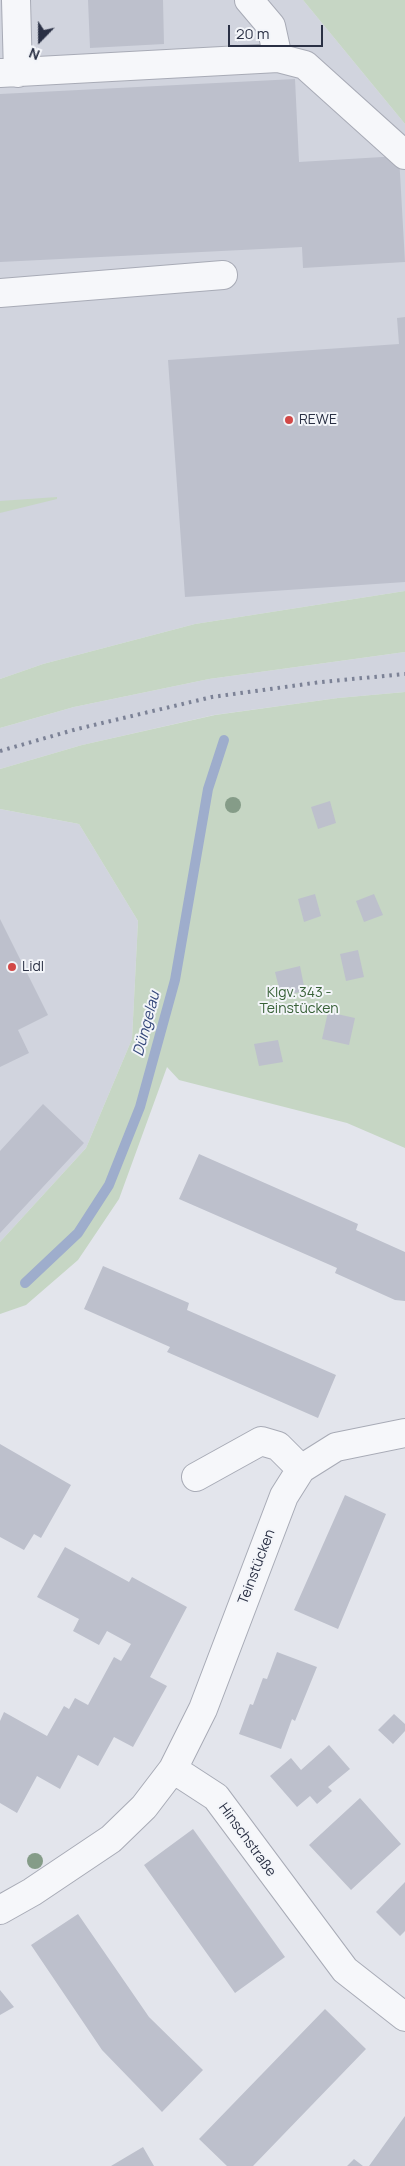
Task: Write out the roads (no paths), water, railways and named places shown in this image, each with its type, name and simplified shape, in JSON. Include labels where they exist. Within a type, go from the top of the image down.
[{"type":"street","points":[[16,0],[9,73],[278,58],[305,65],[405,155]]},
{"type":"street","points":[[249,0],[271,26],[278,58]]},
{"type":"street","points":[[0,292],[223,275]]},
{"type":"street","name":"Teinstücken","points":[[174,1769],[203,1709],[284,1496],[301,1469],[336,1447],[405,1433]]},
{"type":"street","points":[[196,1477],[261,1441],[278,1446],[301,1469]]},
{"type":"street","points":[[0,1910],[32,1892],[111,1839],[144,1807],[174,1769]]},
{"type":"street","name":"Hinschstraße","points":[[174,1769],[216,1797],[344,1970],[405,2017]]},
{"type":"waterway","name":"Düngelau","points":[[25,1283],[78,1233],[109,1185],[140,1107],[175,980],[208,789],[224,740]]},
{"type":"railway","points":[[0,751],[77,729],[212,697],[321,682],[405,674]]},
{"type":"place","name":"REWE","points":[[289,420]]},
{"type":"place","name":"Lidl","points":[[12,967]]},
{"type":"park label","name":"Klgv. 343 - Teinstücken","points":[[299,1002]]}]
